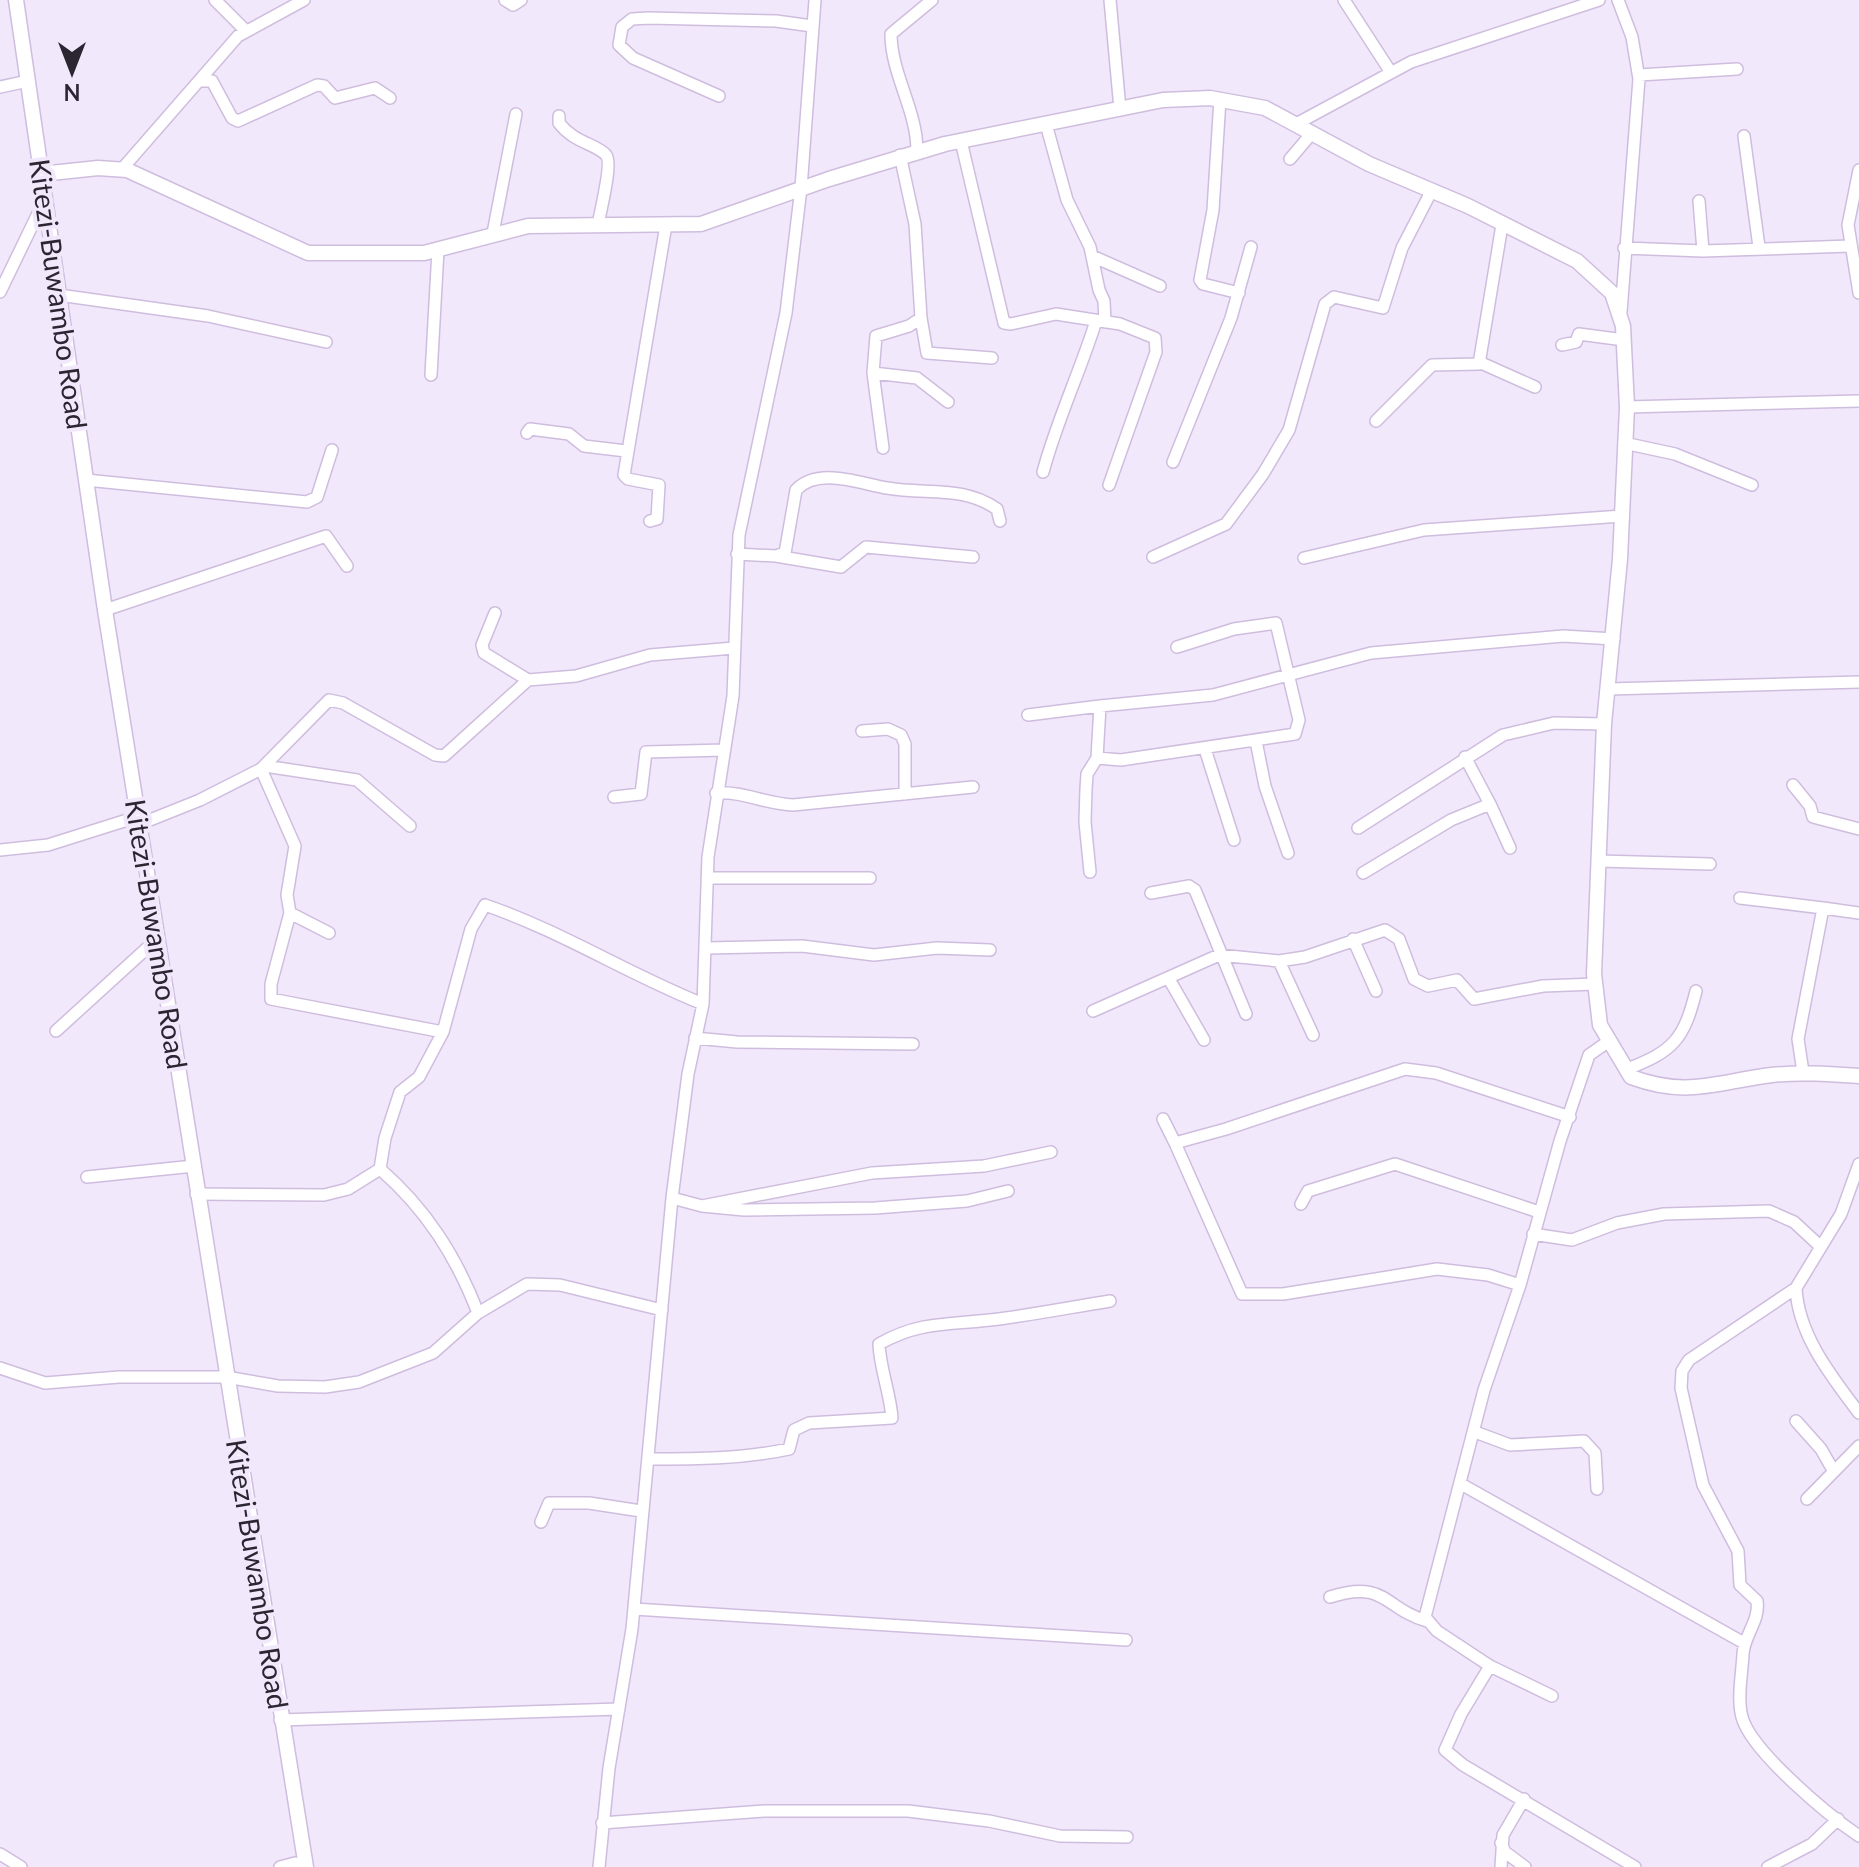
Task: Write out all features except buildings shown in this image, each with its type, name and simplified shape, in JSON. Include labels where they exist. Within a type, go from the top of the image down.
[{"type":"street","name":"Kitezi-Buwambo Road","points":[[16,0],[105,610],[140,816],[196,1194],[246,1481],[280,1720],[306,1867]]},
{"type":"street","points":[[215,0],[245,30]]},
{"type":"street","points":[[122,169],[245,30],[284,5],[304,0]]},
{"type":"street","points":[[505,0],[513,5],[521,0]]},
{"type":"street","points":[[599,1867],[602,1823],[634,1609],[672,1198],[695,1038],[703,1004],[707,878],[716,793],[733,696],[737,554],[786,313],[801,188],[815,0]]},
{"type":"street","points":[[917,151],[907,97],[893,56],[891,34],[932,0]]},
{"type":"street","points":[[1110,0],[1120,109]]},
{"type":"street","points":[[1344,0],[1390,71]]},
{"type":"street","points":[[1296,124],[1390,71],[1599,0]]},
{"type":"street","points":[[1618,0],[1632,37],[1639,75],[1621,312],[1627,407],[1622,516],[1614,639],[1604,724],[1595,984],[1600,1025],[1631,1077],[1651,1084],[1685,1089],[1803,1072],[1859,1076]]},
{"type":"street","points":[[719,96],[633,58],[619,45],[622,27],[632,19],[649,18],[776,21],[812,26]]},
{"type":"street","points":[[1639,75],[1737,69]]},
{"type":"street","points":[[0,87],[28,81]]},
{"type":"street","points":[[202,81],[212,81],[232,118],[238,121],[317,85],[324,86],[335,98],[375,88],[390,98]]},
{"type":"street","points":[[1220,99],[1215,196],[1200,280],[1239,293]]},
{"type":"street","points":[[41,174],[122,169],[204,203],[308,253],[396,254],[438,250],[528,226],[666,225],[715,221],[900,155],[1163,100],[1220,99],[1265,108],[1369,164],[1432,190],[1577,261],[1604,282],[1621,312]]},
{"type":"street","points":[[493,233],[516,114]]},
{"type":"street","points":[[559,116],[559,123],[568,135],[605,153],[610,163],[598,225]]},
{"type":"street","points":[[1043,472],[1057,423],[1100,322],[1104,301],[1087,239],[1067,200],[1046,124]]},
{"type":"street","points":[[1290,159],[1312,133]]},
{"type":"street","points":[[1744,136],[1759,247]]},
{"type":"street","points":[[961,141],[1004,323],[1056,314],[1100,322],[1155,338],[1156,348],[1109,485]]},
{"type":"street","points":[[900,155],[915,224],[921,318],[927,353],[992,358]]},
{"type":"street","points":[[1859,170],[1850,246],[1859,293]]},
{"type":"street","points":[[1153,557],[1230,521],[1289,430],[1325,304],[1334,297],[1383,308],[1402,248],[1432,190]]},
{"type":"street","points":[[0,292],[45,199]]},
{"type":"street","points":[[1699,201],[1703,251]]},
{"type":"street","points":[[650,521],[657,519],[661,488],[625,478],[626,451],[666,225]]},
{"type":"street","points":[[1479,362],[1502,225]]},
{"type":"street","points":[[1624,248],[1703,251],[1850,246]]},
{"type":"street","points":[[1173,462],[1239,293],[1251,247]]},
{"type":"street","points":[[431,375],[438,250]]},
{"type":"street","points":[[1092,256],[1160,286]]},
{"type":"street","points":[[59,295],[208,316],[326,342]]},
{"type":"street","points":[[883,448],[873,373],[878,333],[909,326],[921,318]]},
{"type":"street","points":[[1562,345],[1576,342],[1579,334],[1624,340]]},
{"type":"street","points":[[1479,362],[1535,387]]},
{"type":"street","points":[[1376,421],[1432,365],[1474,365],[1479,362]]},
{"type":"street","points":[[873,373],[917,378],[948,402]]},
{"type":"street","points":[[1627,407],[1859,401]]},
{"type":"street","points":[[527,433],[530,429],[556,430],[584,446],[626,451]]},
{"type":"street","points":[[1624,443],[1675,454],[1752,485]]},
{"type":"street","points":[[86,480],[307,502],[317,497],[332,450]]},
{"type":"street","points":[[776,556],[785,553],[796,490],[813,480],[860,480],[887,488],[968,493],[997,509],[1000,521]]},
{"type":"street","points":[[1304,558],[1424,530],[1622,516]]},
{"type":"street","points":[[105,610],[326,536],[347,566]]},
{"type":"street","points":[[737,554],[776,556],[841,567],[866,547],[973,557]]},
{"type":"street","points":[[495,613],[482,645],[484,653],[528,680],[576,676],[650,655],[734,648]]},
{"type":"street","points":[[1097,758],[1121,760],[1291,737],[1298,729],[1299,720],[1276,623],[1234,629],[1177,647]]},
{"type":"street","points":[[1028,715],[1213,695],[1354,656],[1398,649],[1563,636],[1614,639]]},
{"type":"street","points":[[0,852],[48,845],[140,816],[156,818],[263,767],[329,700],[343,703],[435,755],[444,756],[528,680]]},
{"type":"street","points":[[1609,689],[1859,682]]},
{"type":"street","points":[[1090,872],[1085,822],[1086,789],[1087,774],[1097,758],[1100,706]]},
{"type":"street","points":[[1358,828],[1428,786],[1488,742],[1520,729],[1554,723],[1604,724]]},
{"type":"street","points":[[862,731],[888,729],[901,735],[905,744],[905,794]]},
{"type":"street","points":[[1256,741],[1265,786],[1288,853]]},
{"type":"street","points":[[1205,749],[1234,840]]},
{"type":"street","points":[[614,797],[641,794],[646,752],[724,750]]},
{"type":"street","points":[[1465,757],[1510,848]]},
{"type":"street","points":[[263,767],[357,780],[410,826]]},
{"type":"street","points":[[263,767],[293,838],[295,855],[287,895],[290,913],[271,984],[271,999],[443,1032]]},
{"type":"street","points":[[1793,785],[1810,806],[1813,817],[1859,829]]},
{"type":"street","points":[[716,793],[741,793],[774,804],[793,805],[973,787]]},
{"type":"street","points":[[1363,873],[1451,820],[1490,804]]},
{"type":"street","points":[[1599,861],[1710,864]]},
{"type":"street","points":[[707,878],[870,878]]},
{"type":"street","points":[[1151,893],[1191,887],[1203,905],[1219,955],[1246,1014]]},
{"type":"street","points":[[1740,898],[1859,913]]},
{"type":"street","points":[[196,1194],[324,1195],[348,1189],[380,1169],[385,1138],[400,1092],[419,1077],[443,1032],[471,929],[485,905],[554,931],[661,988],[703,1004]]},
{"type":"street","points":[[1803,1072],[1798,1039],[1823,908]]},
{"type":"street","points":[[290,913],[329,933]]},
{"type":"street","points":[[1093,1011],[1219,955],[1279,961],[1305,957],[1385,930],[1399,939],[1414,979],[1428,986],[1457,980],[1474,999],[1543,986],[1595,984]]},
{"type":"street","points":[[56,1031],[157,939]]},
{"type":"street","points":[[1353,939],[1376,991]]},
{"type":"street","points":[[707,948],[802,946],[874,955],[937,948],[990,950]]},
{"type":"street","points":[[1279,961],[1313,1035]]},
{"type":"street","points":[[1169,979],[1204,1040]]},
{"type":"street","points":[[1627,1069],[1660,1056],[1689,1025],[1696,991]]},
{"type":"street","points":[[695,1038],[737,1042],[913,1044]]},
{"type":"street","points":[[1427,1621],[1428,1592],[1461,1484],[1484,1390],[1520,1285],[1539,1212],[1589,1055],[1609,1041]]},
{"type":"street","points":[[1175,1143],[1405,1069],[1436,1073],[1570,1117]]},
{"type":"street","points":[[1163,1119],[1242,1294],[1283,1294],[1437,1269],[1488,1275],[1520,1285]]},
{"type":"street","points":[[702,1206],[872,1173],[984,1166],[1051,1152]]},
{"type":"street","points":[[1301,1204],[1308,1191],[1395,1164],[1539,1212]]},
{"type":"street","points":[[1859,1164],[1841,1214],[1796,1288],[1689,1360],[1682,1371],[1682,1397],[1703,1485],[1735,1541],[1740,1562],[1740,1585],[1757,1601],[1758,1615],[1744,1643],[1741,1705],[1749,1734],[1773,1763],[1859,1836]]},
{"type":"street","points":[[87,1177],[194,1166]]},
{"type":"street","points":[[380,1169],[409,1194],[433,1225],[467,1283],[478,1313]]},
{"type":"street","points":[[672,1198],[702,1206],[744,1210],[875,1208],[967,1201],[1008,1191]]},
{"type":"street","points":[[1533,1234],[1572,1240],[1617,1223],[1664,1214],[1769,1211],[1794,1222],[1821,1247]]},
{"type":"street","points":[[0,1368],[45,1383],[119,1377],[226,1377],[278,1386],[325,1387],[359,1382],[433,1353],[478,1313],[527,1284],[560,1285],[662,1310]]},
{"type":"street","points":[[1796,1288],[1806,1331],[1832,1377],[1859,1413]]},
{"type":"street","points":[[648,1459],[714,1459],[774,1452],[789,1449],[794,1430],[809,1423],[892,1418],[889,1385],[880,1361],[879,1344],[898,1333],[928,1323],[995,1319],[1110,1301]]},
{"type":"street","points":[[1796,1421],[1821,1449],[1833,1470]]},
{"type":"street","points":[[1475,1432],[1510,1445],[1584,1441],[1595,1453],[1597,1489]]},
{"type":"street","points":[[1807,1499],[1859,1446]]},
{"type":"street","points":[[1461,1484],[1744,1643]]},
{"type":"street","points":[[541,1522],[549,1503],[566,1501],[641,1511]]},
{"type":"street","points":[[1330,1597],[1370,1591],[1384,1596],[1414,1618],[1427,1621],[1490,1666],[1552,1696]]},
{"type":"street","points":[[634,1609],[1126,1640]]},
{"type":"street","points":[[1490,1666],[1461,1714],[1445,1750],[1463,1765],[1635,1867]]},
{"type":"street","points":[[280,1720],[619,1709]]},
{"type":"street","points":[[1501,1867],[1501,1843],[1524,1799]]},
{"type":"street","points":[[602,1823],[764,1811],[908,1811],[989,1821],[1060,1836],[1127,1837]]},
{"type":"street","points":[[1768,1867],[1812,1844],[1838,1819]]},
{"type":"street","points":[[1501,1843],[1505,1852],[1525,1867]]},
{"type":"street","points":[[0,1854],[21,1867]]},
{"type":"street","points":[[280,1867],[295,1863],[297,1867]]}]
